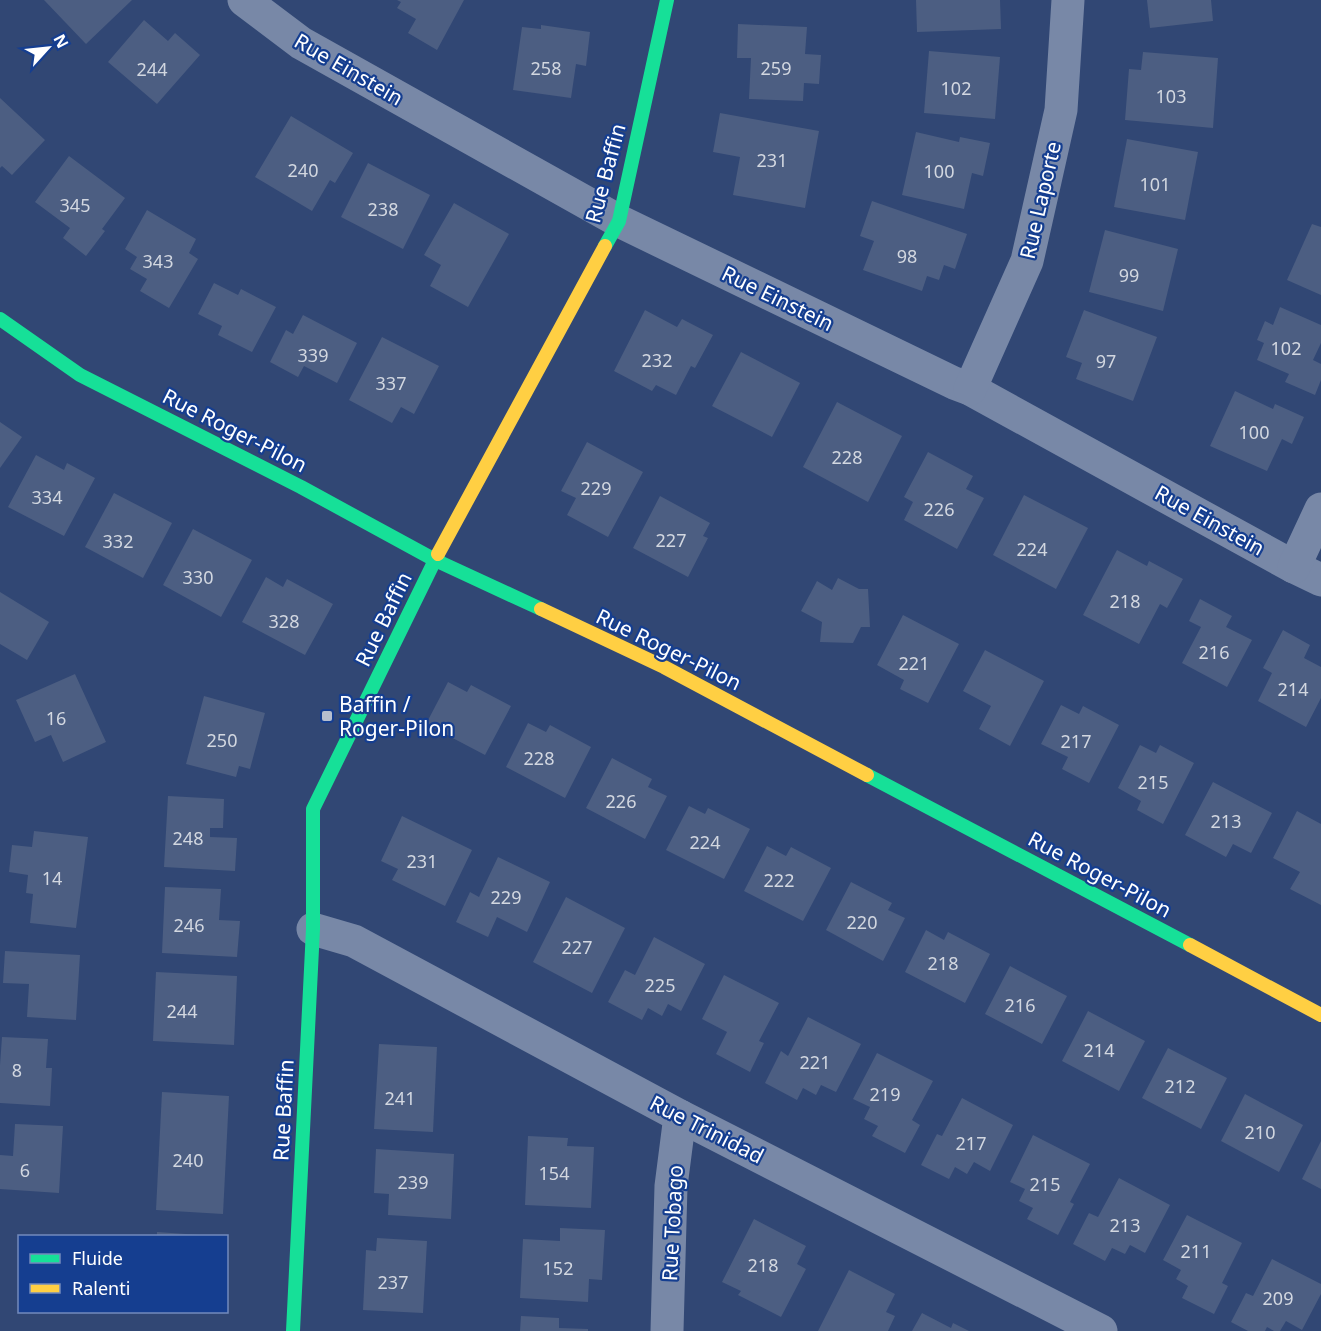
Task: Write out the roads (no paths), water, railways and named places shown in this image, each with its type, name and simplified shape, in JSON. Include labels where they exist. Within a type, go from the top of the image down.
[{"type":"street","name":"Rue Einstein","points":[[244,0],[301,43],[619,221],[970,389],[1307,573]]},
{"type":"street","name":"Rue Baffin","points":[[293,1331],[313,929],[313,809],[435,560],[619,221],[667,0]]},
{"type":"street","name":"Rue Laporte","points":[[970,389],[1027,261],[1061,111],[1068,0]]},
{"type":"street","name":"Rue Roger-Pilon","points":[[0,319],[80,375],[302,487],[435,560],[664,667],[1321,1015]]},
{"type":"street","points":[[1307,573],[1321,509]]},
{"type":"street","name":"Rue Trinidad","points":[[313,929],[354,941],[680,1116],[1101,1331]]},
{"type":"street","name":"Rue Tobago","points":[[668,1331],[671,1186],[680,1116]]},
{"type":"place","name":"Baffin / Roger-Pilon","points":[[327,716]]}]
